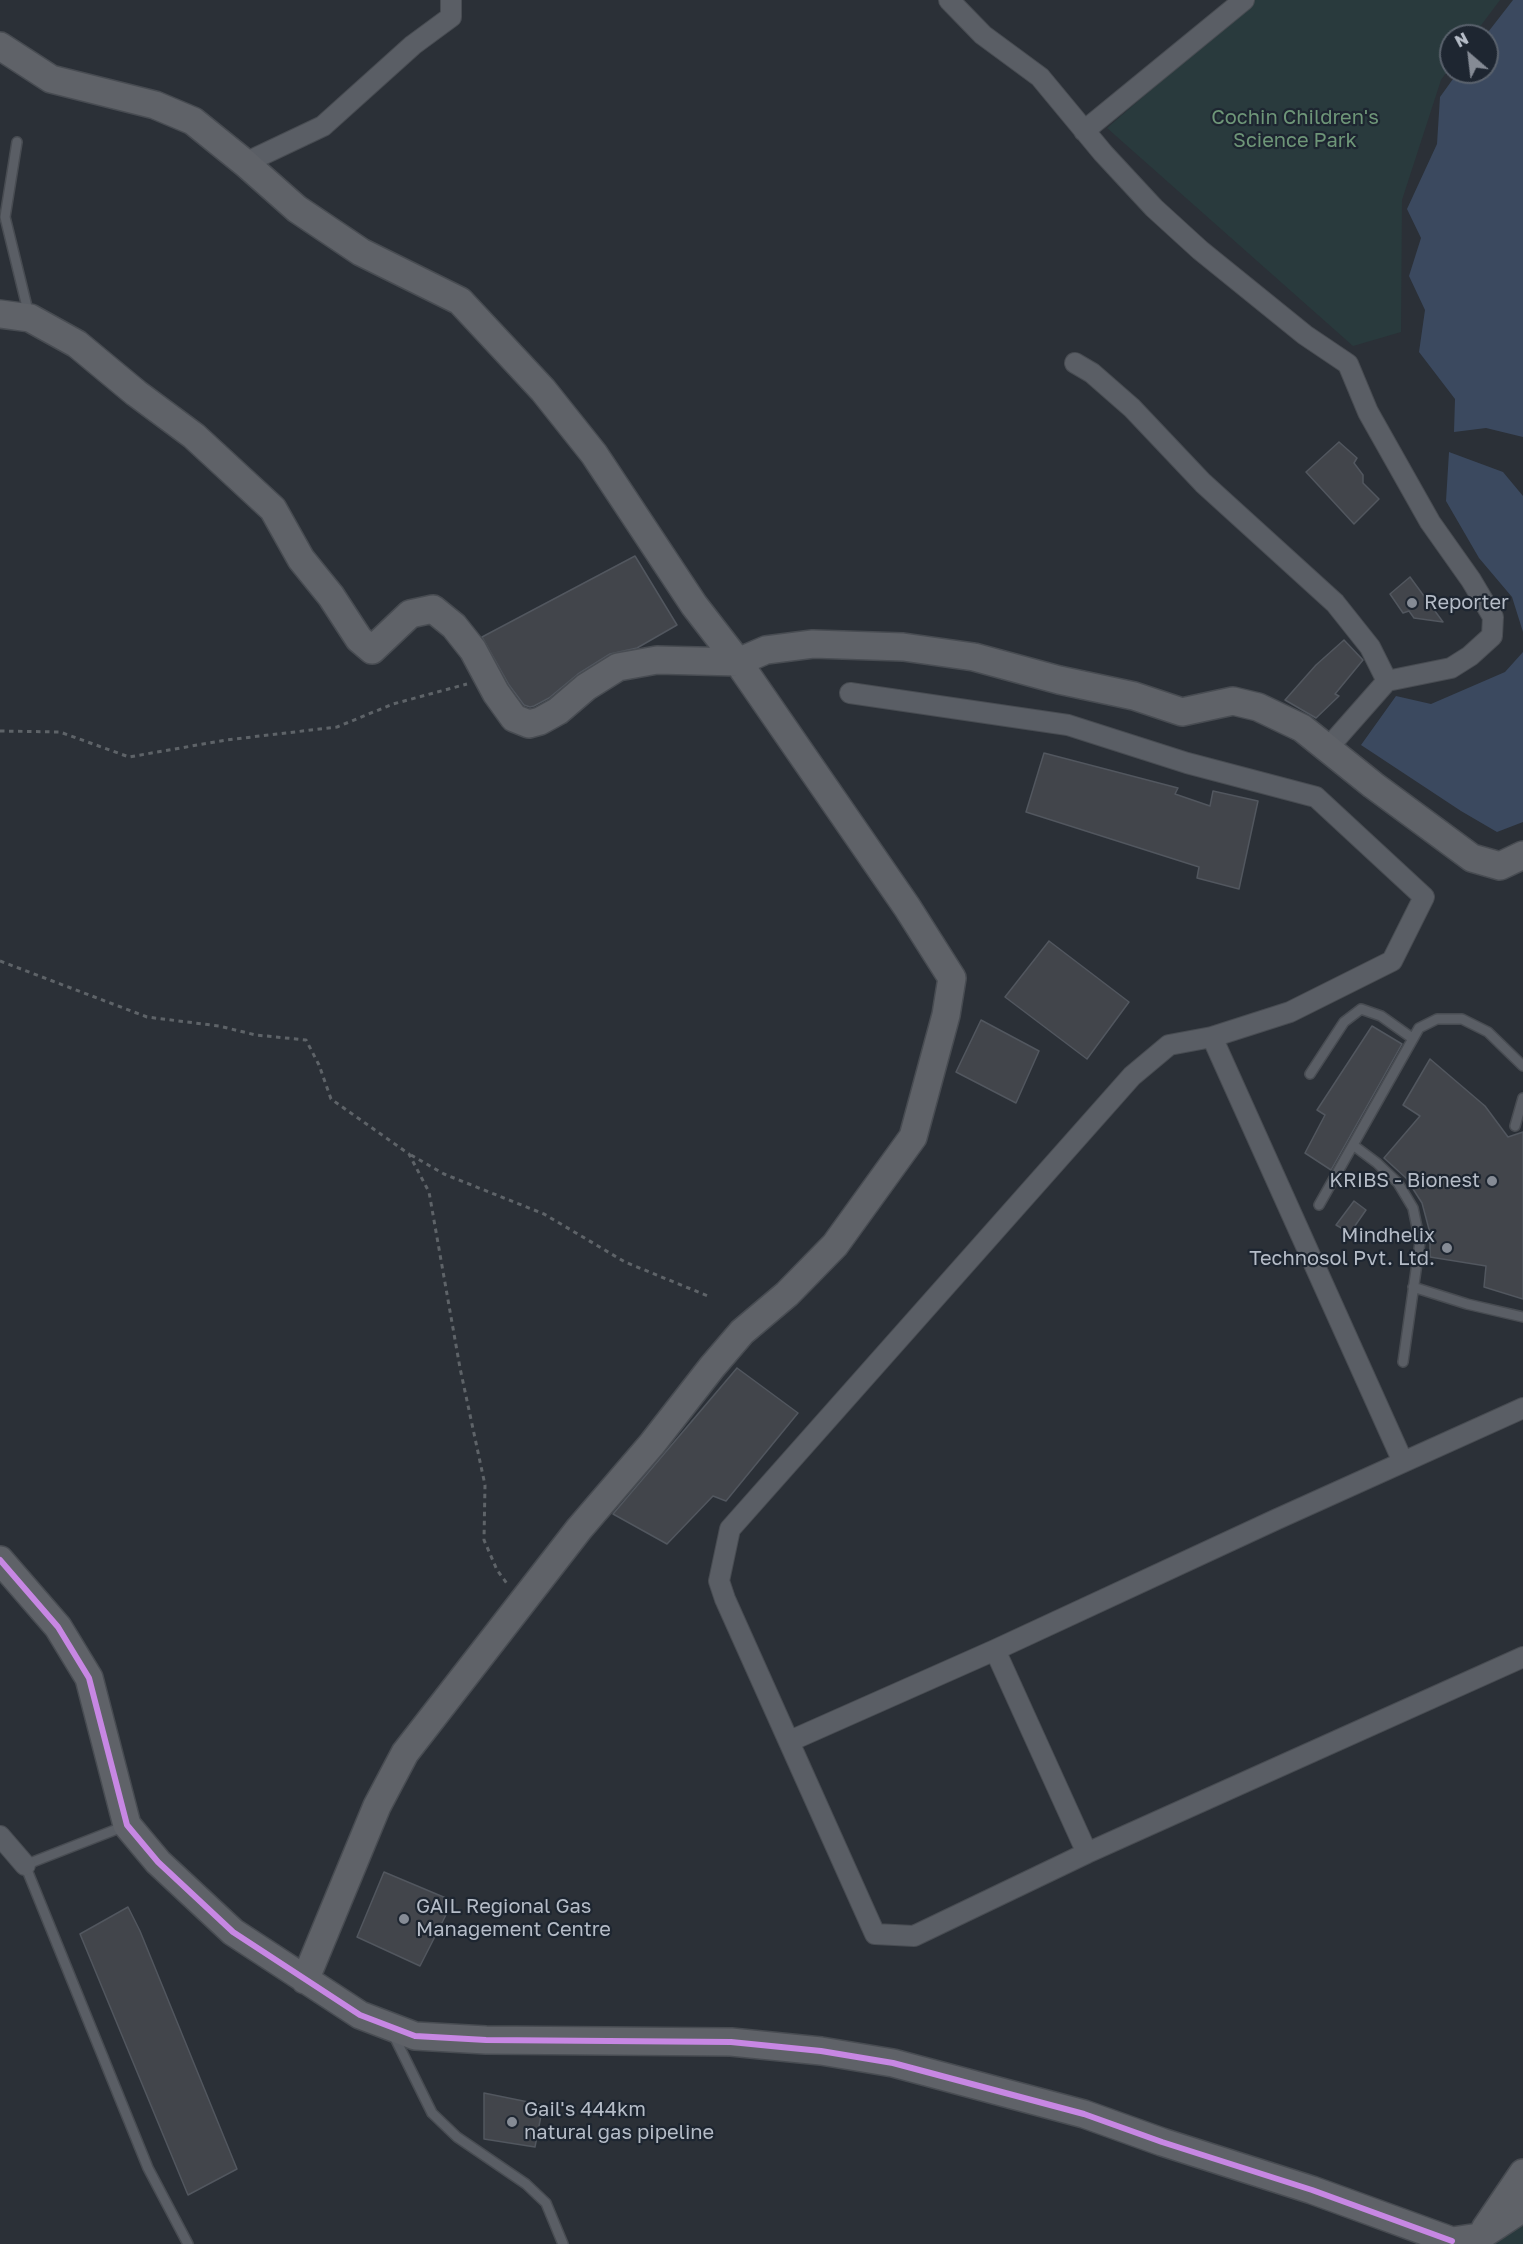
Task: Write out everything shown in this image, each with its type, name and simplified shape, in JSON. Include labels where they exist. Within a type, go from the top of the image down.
[{"type":"street","points":[[245,163],[323,126],[413,45],[451,17],[451,0]]},
{"type":"street","points":[[949,0],[982,35],[1040,77],[1084,131],[1154,208],[1200,250],[1305,335],[1348,364],[1368,412],[1430,522],[1471,580],[1493,617],[1492,636],[1470,657],[1451,668],[1387,681],[1327,748]]},
{"type":"street","points":[[1084,131],[1244,0]]},
{"type":"street","points":[[0,46],[51,79],[155,105],[193,122],[245,163],[297,209],[361,252],[460,300],[543,390],[594,454],[694,605],[738,662],[907,907],[952,978],[946,1015],[913,1137],[835,1245],[787,1294],[742,1332],[712,1367],[652,1444],[579,1529],[405,1753],[377,1806],[305,1980]]},
{"type":"street","points":[[0,314],[30,318],[77,344],[136,393],[194,436],[273,509],[301,559],[331,596],[358,639],[372,650],[410,614],[433,609],[454,626],[473,650],[514,718],[529,724],[558,711],[586,687],[618,667],[657,660],[738,662],[766,650],[813,644],[903,646],[974,657],[1059,680],[1134,696],[1182,712],[1233,701],[1258,707],[1302,728],[1472,858],[1500,866],[1523,855]]},
{"type":"street","points":[[1076,363],[1092,373],[1131,408],[1203,483],[1335,603],[1370,647],[1387,681]]},
{"type":"street","points":[[850,693],[1068,725],[1187,763],[1316,797],[1424,897],[1392,961],[1290,1012],[1212,1037],[1169,1045],[1132,1076],[730,1529],[719,1581],[875,1934],[914,1936],[1087,1853],[1523,1657]]},
{"type":"street","points":[[1212,1037],[1403,1462]]},
{"type":"street","points":[[790,1741],[995,1650],[1523,1408]]},
{"type":"street","points":[[0,1560],[58,1627],[89,1678],[128,1825],[158,1863],[233,1932],[360,2015],[415,2036],[486,2040],[731,2042],[821,2051],[892,2063],[1084,2114],[1162,2142],[1312,2190],[1451,2243],[1479,2237],[1523,2208]]},
{"type":"street","points":[[995,1650],[1087,1853]]},
{"type":"street","points":[[0,1836],[26,1865]]},
{"type":"street","points":[[1479,2237],[1523,2173]]},
{"type":"lane","points":[[17,141],[5,217],[30,318]]},
{"type":"lane","points":[[1310,1074],[1344,1022],[1360,1009],[1381,1016],[1412,1038]]},
{"type":"lane","points":[[1319,1205],[1419,1028],[1437,1019],[1462,1018],[1488,1032],[1522,1064],[1523,1073]]},
{"type":"lane","points":[[1515,1126],[1523,1098]]},
{"type":"lane","points":[[1353,1145],[1377,1162],[1398,1183],[1413,1208],[1420,1242],[1403,1362]]},
{"type":"lane","points":[[1413,1287],[1467,1304],[1523,1317]]},
{"type":"lane","points":[[128,1825],[26,1865],[148,2168],[188,2244]]},
{"type":"lane","points":[[389,2027],[432,2113],[457,2137],[526,2184],[546,2203],[563,2244]]},
{"type":"path","points":[[0,731],[60,732],[129,757],[226,740],[337,727],[393,704],[444,689],[489,680]]},
{"type":"path","points":[[0,962],[147,1017],[219,1026],[256,1035],[306,1040],[319,1065],[331,1099],[409,1154],[444,1174],[544,1214],[625,1262],[708,1296]]},
{"type":"path","points":[[409,1154],[429,1192],[460,1368],[485,1485],[484,1540],[497,1570],[522,1603]]},
{"type":"green space","name":"Cochin Children's Science Park","points":[[1255,0],[1500,0],[1482,24],[1439,24],[1440,84],[1402,200],[1401,332],[1353,346],[1107,128]]},
{"type":"green space","points":[[1523,2213],[1523,2244],[1480,2244]]},
{"type":"water","points":[[1513,0],[1523,0],[1523,437],[1486,428],[1454,432],[1455,399],[1419,352],[1425,310],[1409,276],[1421,238],[1407,209],[1437,144],[1440,97],[1449,84],[1499,84],[1499,24],[1494,24]]},
{"type":"water","points":[[1449,452],[1503,472],[1523,496],[1523,632],[1512,597],[1479,558],[1446,501]]},
{"type":"water","points":[[1523,652],[1523,822],[1497,832],[1361,745],[1396,696],[1431,704],[1505,672]]},
{"type":"building","points":[[1339,442],[1357,458],[1354,463],[1363,475],[1363,483],[1379,499],[1354,524],[1306,472]]},
{"type":"building","points":[[635,556],[677,625],[637,648],[610,654],[578,674],[549,698],[534,706],[524,705],[509,685],[482,637]]},
{"type":"building","name":"Reporter","points":[[1410,577],[1443,622],[1414,618],[1409,611],[1403,613],[1390,594]]},
{"type":"building","points":[[1344,640],[1363,660],[1335,694],[1339,696],[1316,718],[1285,700],[1316,665]]},
{"type":"building","points":[[1044,753],[1178,788],[1175,794],[1210,806],[1213,791],[1258,801],[1239,889],[1197,878],[1199,867],[1026,812]]},
{"type":"building","points":[[1049,941],[1129,1002],[1087,1059],[1005,997]]},
{"type":"building","points":[[981,1020],[1039,1051],[1016,1103],[956,1072]]},
{"type":"building","points":[[1372,1026],[1402,1044],[1331,1170],[1305,1153],[1325,1115],[1317,1110]]},
{"type":"building","name":"KRIBS - Bionest","points":[[1430,1059],[1485,1106],[1508,1137],[1523,1132],[1523,1299],[1484,1287],[1486,1266],[1430,1257],[1430,1233],[1422,1203],[1406,1178],[1384,1158],[1420,1116],[1403,1105]]},
{"type":"building","points":[[1354,1201],[1366,1210],[1350,1233],[1336,1225]]},
{"type":"building","points":[[737,1368],[798,1413],[726,1501],[713,1496],[667,1544],[613,1514]]},
{"type":"building","name":"GAIL Regional Gas Management Centre","points":[[384,1872],[453,1901],[420,1966],[357,1937]]},
{"type":"building","points":[[128,1907],[140,1931],[237,2169],[188,2195],[80,1934]]},
{"type":"building","name":"Gail's 444km natural gas pipeline","points":[[484,2093],[543,2105],[535,2147],[484,2139]]},
{"type":"transit line","points":[[0,1560],[58,1627],[89,1678],[127,1825],[158,1862],[233,1932],[360,2015],[415,2036],[486,2040],[731,2042],[821,2051],[893,2063],[1084,2114],[1162,2142],[1312,2190],[1452,2241]]},
{"type":"place","name":"Reporter","points":[[1412,603]]},
{"type":"place","name":"KRIBS - Bionest","points":[[1492,1181]]},
{"type":"place","name":"Mindhelix Technosol Pvt. Ltd.","points":[[1447,1248]]},
{"type":"place","name":"GAIL Regional Gas Management Centre","points":[[404,1919]]},
{"type":"place","name":"Gail's 444km natural gas pipeline","points":[[512,2122]]}]
